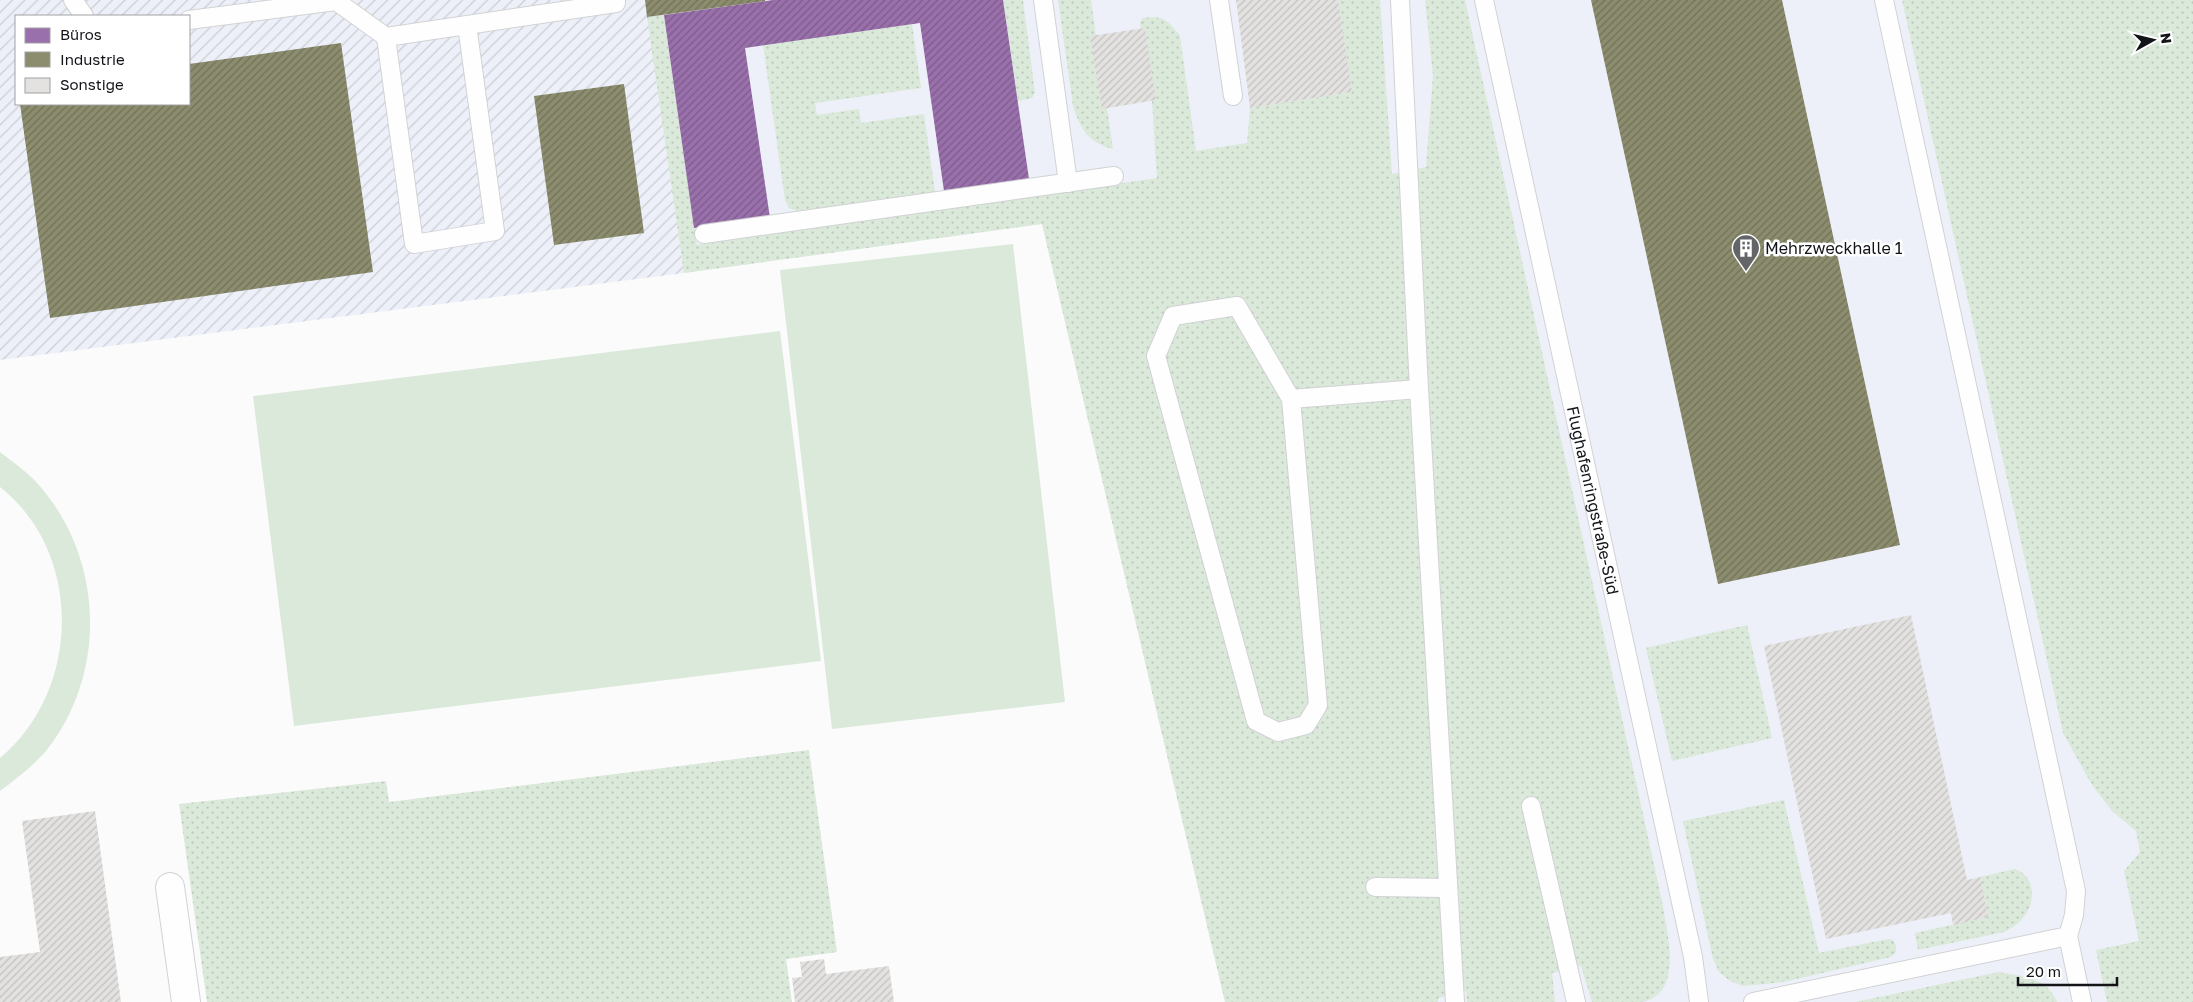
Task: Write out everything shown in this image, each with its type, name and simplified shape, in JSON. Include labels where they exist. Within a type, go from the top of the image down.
[{"type":"street","points":[[170,887],[186,1002]]},
{"type":"lane","points":[[73,0],[83,15]]},
{"type":"lane","points":[[190,20],[336,1],[386,38],[616,3],[616,0]]},
{"type":"lane","points":[[1043,0],[1068,183]]},
{"type":"lane","points":[[1219,0],[1233,96]]},
{"type":"lane","points":[[1400,0],[1419,390],[1455,1002]]},
{"type":"lane","name":"Flughafenringstraße-Süd","points":[[1484,0],[1692,957],[1699,1002]]},
{"type":"lane","points":[[1884,0],[2076,892],[2074,915],[2068,936],[2082,1002]]},
{"type":"lane","points":[[386,38],[414,244],[495,231],[467,26]]},
{"type":"lane","points":[[704,234],[1114,176]]},
{"type":"lane","points":[[1237,306],[1291,399],[1318,705],[1306,725],[1278,732],[1256,721],[1156,356],[1173,316],[1237,306]]},
{"type":"lane","points":[[1291,399],[1419,390]]},
{"type":"lane","points":[[1531,806],[1576,1002]]},
{"type":"lane","points":[[1375,887],[1448,888]]},
{"type":"lane","points":[[1753,1002],[2068,936]]},
{"type":"shaded area","points":[[0,0],[645,0],[684,273],[0,360]]},
{"type":"shaded area","points":[[645,0],[2193,0],[2193,1002],[1225,1002],[1042,224],[684,273]]},
{"type":"green space","points":[[1003,0],[1023,0],[1035,93],[1032,98],[1018,101]]},
{"type":"green space","points":[[1058,0],[1091,0],[1096,36],[1091,37],[1102,108],[1107,108],[1113,149],[1091,139],[1083,128],[1073,106]]},
{"type":"green space","points":[[1338,0],[1380,0],[1392,174],[1426,167],[1433,75],[1425,0],[1465,0],[1663,906],[1669,947],[1670,962],[1668,975],[1664,988],[1655,997],[1642,1002],[1592,1002],[1581,966],[1552,973],[1555,1002],[1467,1002],[1466,991],[1438,998],[1438,1002],[1225,1002],[1042,224],[684,273],[647,17],[664,15],[697,245],[1157,178],[1152,101],[1156,100],[1145,28],[1141,29],[1140,22],[1143,18],[1160,18],[1168,22],[1180,36],[1196,151],[1247,143],[1250,108],[1352,92]]},
{"type":"green space","points":[[1902,0],[2193,0],[2193,1002],[2107,1002],[2096,950],[2139,941],[2124,871],[2140,852],[2136,831],[2112,811],[2092,785],[2063,733]]},
{"type":"green space","points":[[912,24],[921,88],[815,103],[817,115],[859,109],[861,123],[924,114],[935,192],[797,211],[789,208],[785,200],[763,45]]},
{"type":"green space","points":[[1013,244],[1065,702],[832,729],[780,270]]},
{"type":"green space","points":[[780,331],[821,661],[294,726],[253,396]]},
{"type":"green space","points":[[0,452],[38,484],[60,514],[76,546],[86,580],[90,616],[88,652],[80,687],[66,720],[41,757],[0,791],[0,758],[27,730],[46,697],[58,660],[62,622],[58,584],[47,548],[27,515],[0,487]]},
{"type":"green space","points":[[1747,625],[1772,738],[1672,761],[1646,648]]},
{"type":"green space","points":[[809,750],[837,952],[786,959],[792,1002],[207,1002],[179,804],[386,781],[389,802]]},
{"type":"green space","points":[[1784,800],[1819,953],[1888,939],[1893,940],[1896,952],[1891,957],[1784,982],[1743,986],[1730,981],[1719,972],[1713,959],[1683,821]]},
{"type":"green space","points":[[2015,869],[2027,878],[2032,890],[2030,905],[2019,923],[2004,932],[1918,950],[1915,933],[1988,917],[1980,877]]},
{"type":"green space","points":[[1999,972],[2040,982],[2047,987],[2057,1002],[1855,1002]]},
{"type":"building: Büros","points":[[773,0],[1003,0],[1029,179],[944,191],[920,23],[745,48],[770,218],[694,228],[664,15]]},
{"type":"building: Industrie","points":[[645,0],[765,0],[765,1],[647,17]]},
{"type":"building: Industrie","name":"Mehrzweckhalle 1","points":[[1591,0],[1782,0],[1900,545],[1718,584]]},
{"type":"building: Industrie","points":[[341,43],[373,272],[50,318],[20,105],[190,105],[190,64]]},
{"type":"building: Industrie","points":[[624,84],[644,233],[554,245],[534,96]]},
{"type":"building: Sonstige","points":[[1236,0],[1338,0],[1352,92],[1250,108]]},
{"type":"building: Sonstige","points":[[1145,28],[1156,100],[1102,109],[1090,36]]},
{"type":"building: Sonstige","points":[[1911,615],[1967,880],[1980,877],[1988,917],[1953,925],[1951,913],[1826,939],[1764,646]]},
{"type":"building: Sonstige","points":[[95,811],[121,1002],[0,1002],[0,957],[40,952],[22,821]]},
{"type":"building: Sonstige","points":[[824,959],[826,974],[889,966],[894,1002],[795,1002],[792,978],[802,977],[800,962]]},
{"type":"place","name":"Mehrzweckhalle 1","points":[[1746,272]]}]
